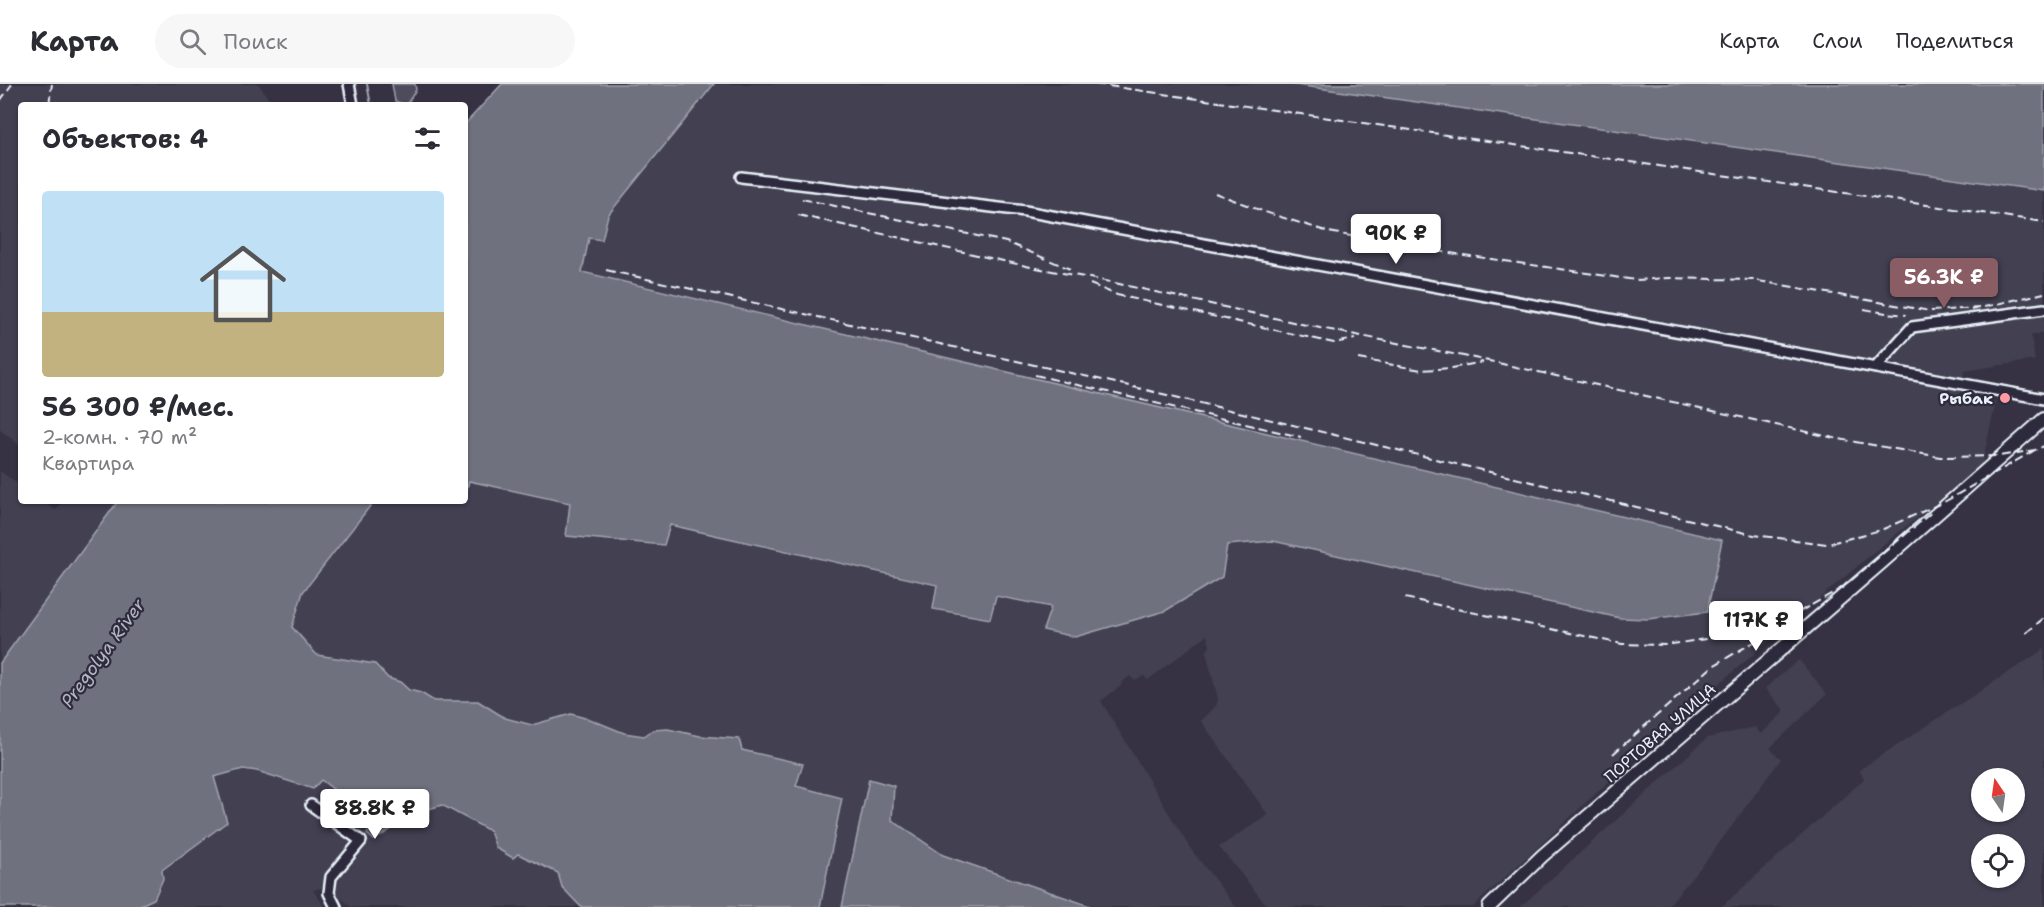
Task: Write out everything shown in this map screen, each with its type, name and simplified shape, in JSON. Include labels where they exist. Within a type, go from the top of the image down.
[{"type":"main road","name":"ПОРТОВАЯ УЛИЦА","points":[[1489,907],[1542,856],[2044,419]]},
{"type":"street","points":[[350,84],[353,102]]},
{"type":"street","points":[[741,177],[1025,211],[2044,399]]},
{"type":"street","points":[[1875,368],[1912,327],[2044,309]]},
{"type":"street","points":[[311,806],[361,841],[331,877],[329,893],[336,907]]},
{"type":"shaded area","points":[[0,84],[259,84],[270,102],[18,102],[18,444],[0,430]]},
{"type":"shaded area","points":[[392,84],[415,84],[416,90],[408,102],[395,101]]},
{"type":"shaded area","points":[[714,84],[1289,84],[2044,191],[2044,332],[2031,336],[2035,360],[1964,371],[1959,397],[1996,402],[1981,468],[1879,548],[1668,727],[1473,907],[1268,907],[1219,847],[1268,815],[1201,721],[1216,706],[1218,699],[1206,652],[1210,646],[1207,635],[1148,680],[1144,676],[1134,680],[1130,676],[1101,701],[1190,848],[1236,907],[1100,907],[943,855],[892,820],[869,779],[842,907],[820,907],[842,798],[796,786],[802,764],[668,729],[653,730],[644,736],[624,733],[592,720],[556,718],[532,725],[505,718],[478,701],[434,701],[388,678],[375,664],[317,655],[292,627],[303,592],[372,504],[468,504],[469,481],[571,503],[566,536],[664,545],[670,525],[938,586],[933,609],[989,619],[995,596],[1052,607],[1227,545],[1273,541],[1497,591],[1707,612],[1721,541],[582,272],[589,238],[602,240],[608,215]]},
{"type":"shaded area","points":[[0,471],[18,484],[18,504],[46,504],[56,510],[61,504],[116,504],[0,669]]},
{"type":"shaded area","points":[[2044,649],[2044,907],[1721,907],[1864,779],[1859,770]]},
{"type":"shaded area","points":[[1799,660],[1827,694],[1770,748],[1781,759],[1706,861],[1667,907],[1520,907],[1707,738],[1755,727],[1761,734],[1785,711],[1765,688]]},
{"type":"shaded area","points":[[243,769],[266,775],[321,780],[334,789],[327,798],[347,812],[355,800],[395,827],[405,816],[442,805],[490,831],[518,854],[558,873],[562,887],[578,903],[576,907],[351,907],[338,895],[336,884],[313,890],[325,907],[136,907],[154,898],[163,879],[162,870],[226,822],[214,777]]},
{"type":"water","points":[[502,84],[714,84],[608,215],[602,240],[589,238],[582,272],[1722,540],[1707,612],[1648,619],[1620,618],[1273,541],[1227,545],[1222,577],[1165,611],[1075,637],[1043,630],[1051,607],[996,596],[990,619],[933,609],[937,585],[670,525],[664,545],[566,536],[570,503],[469,481],[468,485],[468,121]]},
{"type":"water","points":[[1289,84],[2044,84],[2044,191]]},
{"type":"water","name":"Pregolya River","points":[[116,504],[372,504],[303,592],[292,627],[317,655],[375,664],[388,678],[434,701],[478,701],[505,718],[532,725],[571,714],[624,733],[644,736],[653,730],[668,729],[700,736],[739,739],[742,750],[803,764],[796,786],[842,798],[820,907],[581,907],[562,887],[558,873],[518,854],[513,858],[496,848],[490,831],[442,805],[405,816],[395,827],[374,840],[367,834],[372,824],[358,813],[363,806],[355,800],[347,812],[327,797],[333,789],[321,780],[313,789],[257,771],[243,769],[214,777],[227,822],[162,870],[163,879],[154,899],[136,907],[0,907],[0,663]]},
{"type":"water","points":[[869,779],[894,786],[892,820],[943,855],[1093,907],[842,907]]},
{"type":"waterway","points":[[367,84],[370,102]]},
{"type":"railway","points":[[0,101],[12,84]]},
{"type":"railway","points":[[49,102],[52,84]]},
{"type":"railway","points":[[1095,84],[2044,222]]},
{"type":"railway","points":[[1215,193],[1329,232],[1416,248],[1635,280],[1670,278],[1753,280],[1930,311],[1980,308]]},
{"type":"railway","points":[[802,199],[1006,242],[1070,269]]},
{"type":"railway","points":[[798,215],[1026,266],[1489,361],[1839,439],[1940,457],[2000,456],[2035,450],[2044,446]]},
{"type":"railway","points":[[606,270],[1125,385],[1754,535],[1827,544],[1881,530],[1944,502],[2035,450]]},
{"type":"railway","points":[[1090,284],[1117,295],[1334,343],[1355,339]]},
{"type":"railway","points":[[1971,310],[2044,293]]},
{"type":"railway","points":[[1864,309],[1906,315]]},
{"type":"railway","points":[[1358,359],[1422,370],[1452,368],[1483,362]]},
{"type":"railway","points":[[1035,375],[1301,437]]},
{"type":"railway","points":[[1841,589],[1933,511]]},
{"type":"railway","points":[[1405,598],[1622,644],[1666,645],[1739,634],[1792,616],[1847,585]]},
{"type":"railway","points":[[2026,633],[2044,618]]},
{"type":"railway","points":[[1613,754],[1713,666],[1754,642],[1801,620]]},
{"type":"place","name":"Рыбак","points":[[2005,398]]}]
